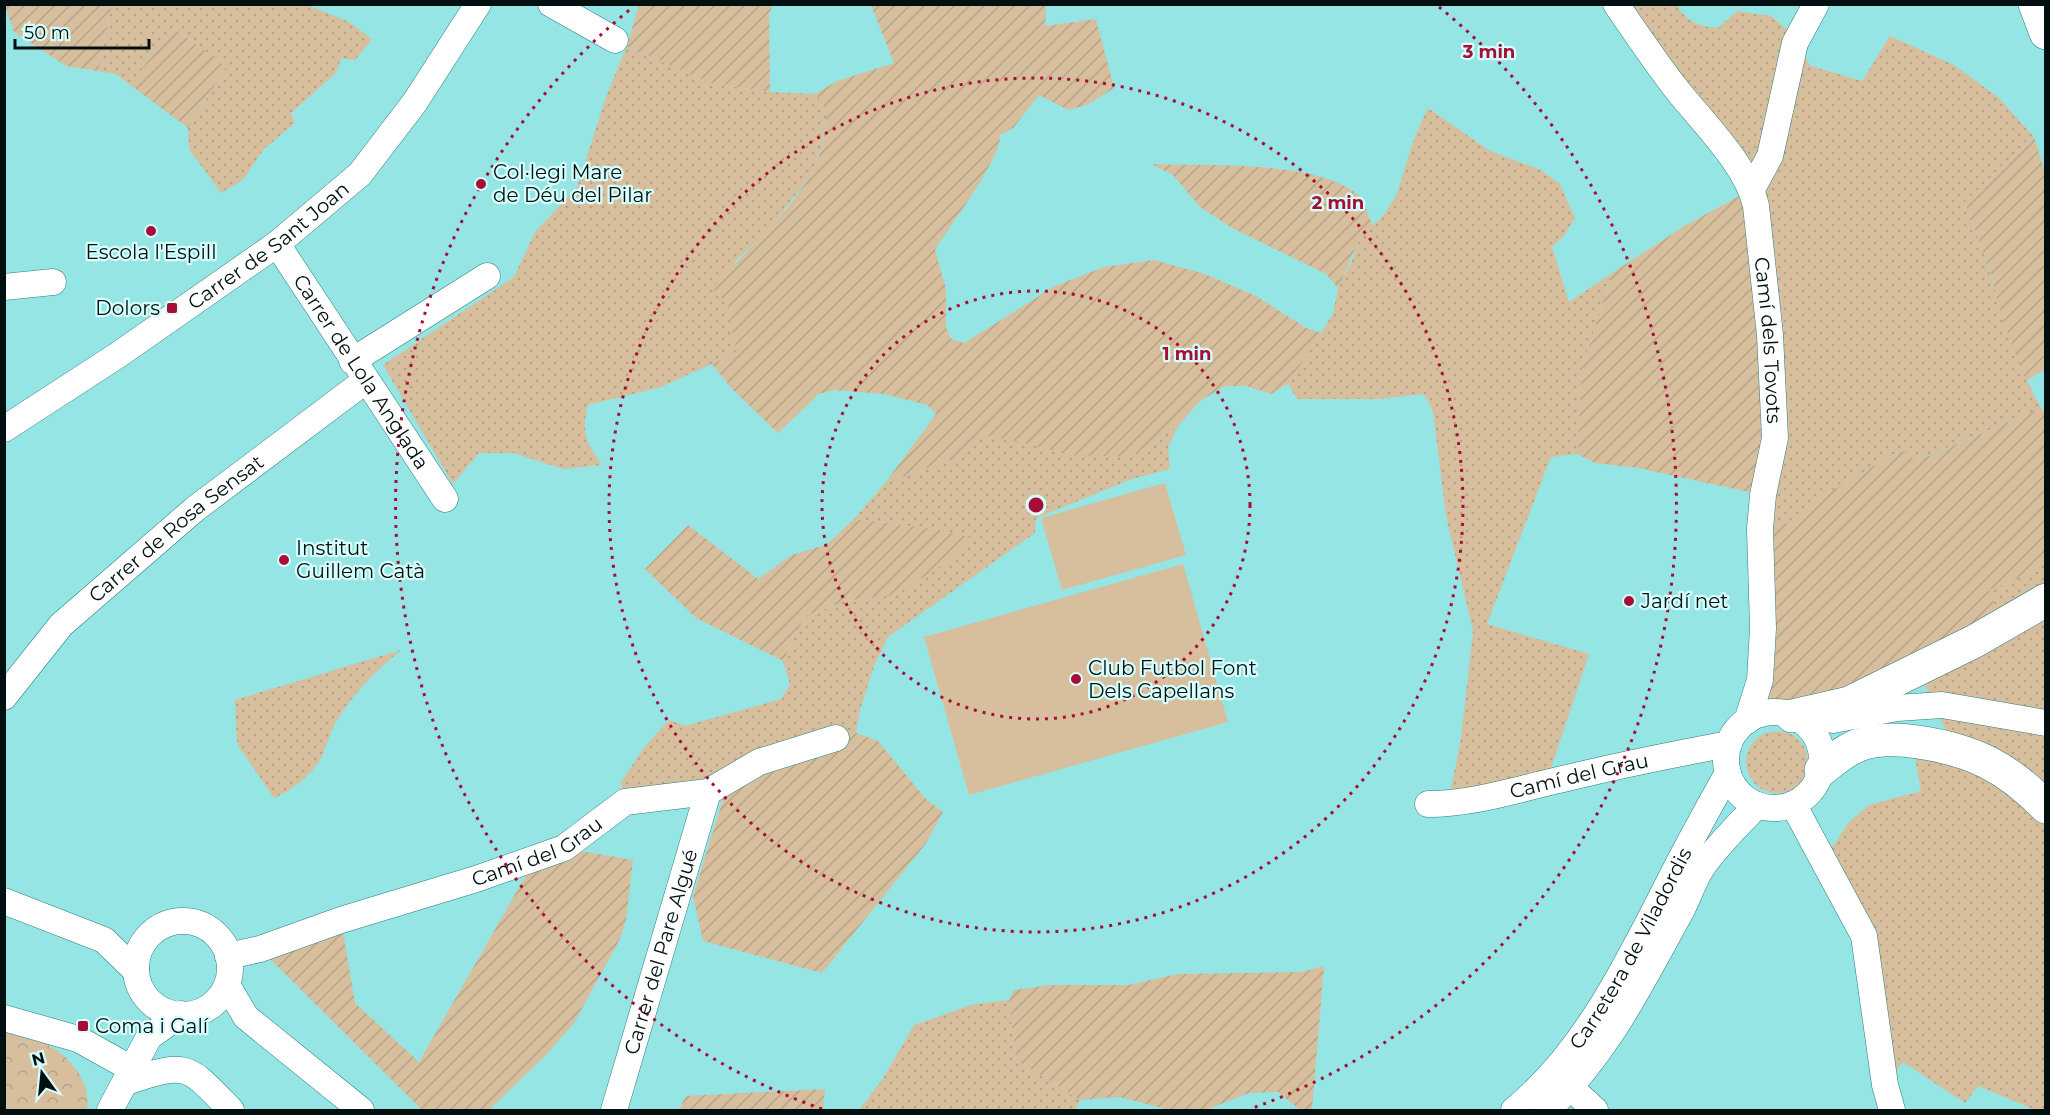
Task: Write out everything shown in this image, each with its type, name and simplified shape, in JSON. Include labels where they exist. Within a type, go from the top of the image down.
[{"type":"highway","points":[[2035,4],[2046,33]]},
{"type":"highway","points":[[1799,720],[1849,703],[1975,641],[2046,600]]},
{"type":"highway","points":[[1821,761],[1870,741],[1900,739],[1953,747],[1998,767],[2027,788],[2046,807]]},
{"type":"street","name":"Carrer de Sant Joan","points":[[4,429],[118,355],[277,244],[360,174],[415,102],[478,4]]},
{"type":"street","points":[[551,4],[615,40]]},
{"type":"street","name":"Camí dels Tovots","points":[[1616,4],[1752,189],[1770,335],[1775,438],[1762,495],[1760,529],[1763,628],[1760,681],[1747,721]]},
{"type":"street","points":[[1752,189],[1770,156],[1796,43],[1816,4]]},
{"type":"street","name":"Carrer de Lola Anglada","points":[[277,244],[358,371],[445,499]]},
{"type":"street","name":"Carrer de Rosa Sensat","points":[[4,697],[61,625],[358,371],[487,276]]},
{"type":"street","points":[[4,287],[53,282]]},
{"type":"street","points":[[1799,720],[1816,738],[1821,761],[1811,790],[1793,804],[1775,808],[1757,805],[1739,792],[1728,773],[1726,758],[1729,744],[1735,733],[1747,721],[1769,713],[1799,720],[1923,705],[1942,705],[2046,723]]},
{"type":"street","points":[[1821,761],[1876,724],[1959,709]]},
{"type":"street","name":"Camí del Grau","points":[[228,956],[260,949],[340,920],[476,879],[564,848],[625,802],[708,792],[759,762],[836,738]]},
{"type":"street","name":"Camí del Grau","points":[[1428,804],[1448,804],[1484,797],[1656,757],[1729,744]]},
{"type":"street","name":"Carretera de Viladordis","points":[[1514,1110],[1535,1093],[1590,1023],[1634,950],[1728,773]]},
{"type":"street","name":"Carrer del Pare Algué","points":[[614,1110],[708,792]]},
{"type":"street","points":[[1793,804],[1864,936],[1885,1085],[1892,1110]]},
{"type":"street","name":"Carretera de Viladordis","points":[[1548,1110],[1571,1088],[1612,1036],[1684,905],[1701,868],[1720,843],[1757,805]]},
{"type":"street","points":[[4,901],[104,940],[125,941],[147,937],[166,924],[190,921],[205,926],[217,936],[228,956],[230,968],[221,995],[208,1007],[181,1014],[149,1037]]},
{"type":"street","points":[[147,937],[138,953],[136,971],[140,987],[150,1001],[164,1010],[181,1014]]},
{"type":"street","points":[[104,940],[136,971]]},
{"type":"street","points":[[226,985],[246,1017],[360,1110]]},
{"type":"street","points":[[110,1110],[149,1037],[150,1001]]},
{"type":"street","points":[[208,1007],[246,1017]]},
{"type":"street","points":[[4,1018],[78,1039],[129,1076],[177,1068],[196,1074],[231,1110]]},
{"type":"street","points":[[1571,1088],[1595,1110]]},
{"type":"green space","points":[[5,5],[112,5],[98,71],[66,66],[14,32]]},
{"type":"green space","points":[[112,5],[308,5],[349,22],[372,39],[355,60],[341,58],[336,73],[291,113],[295,123],[263,150],[243,180],[221,193],[189,149],[188,128],[226,67],[175,29],[129,84],[116,74],[98,71]]},
{"type":"green space","points":[[639,5],[773,5],[769,13],[770,92],[709,83],[627,46]]},
{"type":"green space","points":[[871,5],[1046,5],[1045,26],[1096,19],[1114,88],[1087,105],[1068,110],[1039,95],[1013,128],[1000,135],[993,159],[984,175],[935,250],[946,289],[946,327],[951,339],[964,343],[1055,286],[1104,267],[1154,260],[1205,274],[1256,296],[1306,328],[1321,333],[1288,384],[1271,394],[1246,386],[1225,386],[1200,401],[1178,426],[1131,457],[1070,455],[983,435],[952,459],[885,483],[936,414],[927,405],[884,394],[834,390],[819,394],[778,433],[733,390],[712,364],[736,353],[728,305],[713,289],[789,206],[814,168],[822,147],[827,111],[815,94],[837,81],[894,63]]},
{"type":"green space","points":[[1616,5],[1677,5],[1684,15],[1694,22],[1718,28],[1737,11],[1771,16],[1789,31],[1760,151],[1748,165]]},
{"type":"green space","points":[[175,29],[226,67],[188,128],[129,84]]},
{"type":"green space","points":[[1890,36],[1954,65],[1999,98],[2034,137],[1965,202],[2011,342],[2024,375],[2041,408],[1916,461],[1901,450],[1809,504],[1785,525],[1761,517],[1756,206],[1795,43],[1811,66],[1862,81]]},
{"type":"green space","points":[[627,46],[709,83],[770,92],[815,94],[827,110],[822,146],[811,174],[769,230],[735,261],[728,305],[736,353],[661,387],[588,405],[585,423],[586,437],[602,465],[563,469],[514,453],[479,453],[453,484],[383,365],[514,277],[535,232],[577,187],[607,94]]},
{"type":"green space","points":[[1428,108],[1490,151],[1541,170],[1560,184],[1575,218],[1564,236],[1552,247],[1569,302],[1612,273],[1581,371],[1578,454],[1551,457],[1487,624],[1589,654],[1546,783],[1448,804],[1461,738],[1473,631],[1446,516],[1433,411],[1424,394],[1379,399],[1297,399],[1288,384],[1333,314],[1338,288],[1353,259],[1360,236],[1382,217],[1396,196],[1415,136]]},
{"type":"green space","points":[[2034,137],[2046,175],[2046,369],[2026,381],[2003,321],[1990,271],[1965,202]]},
{"type":"green space","points":[[1151,164],[1228,165],[1286,170],[1313,175],[1337,182],[1359,195],[1373,225],[1361,238],[1338,288],[1326,274],[1232,228],[1200,207],[1173,175]]},
{"type":"green space","points":[[1752,189],[1770,335],[1763,495],[1638,468],[1595,463],[1578,454],[1581,371],[1612,273],[1686,225]]},
{"type":"green space","points":[[2041,408],[2046,414],[2045,556],[2035,571],[1989,590],[1998,614],[1794,711],[1765,701],[1761,517],[1785,525],[1809,504],[1901,450],[1917,461]]},
{"type":"green space","points":[[1178,426],[1168,448],[1170,469],[1132,479],[1036,518],[1035,533],[888,637],[874,666],[860,710],[856,733],[836,738],[708,792],[625,802],[621,782],[646,745],[669,720],[685,726],[781,699],[790,684],[783,661],[805,616],[846,601],[895,595],[926,574],[935,529],[854,519],[885,483],[952,459],[983,435],[1131,457]]},
{"type":"green space","points":[[1165,483],[1186,555],[1062,590],[1041,518]]},
{"type":"green space","points":[[854,519],[935,529],[972,538],[960,554],[895,595],[846,601],[805,616],[783,661],[696,618],[645,569],[688,525],[758,579],[792,555],[826,545]]},
{"type":"green space","points":[[2045,556],[2045,1110],[2035,1110],[1978,1086],[1965,1103],[1903,1062],[1885,1085],[1873,986],[1817,848],[1833,846],[1849,822],[1869,805],[1921,791],[1912,741],[1953,746],[1911,655],[1998,614],[1988,590],[2035,571]]},
{"type":"green space","name":"Club Futbol Font Dels Capellans","points":[[1183,564],[1228,722],[969,795],[924,637]]},
{"type":"green space","points":[[401,650],[374,674],[350,701],[334,726],[314,769],[295,786],[274,798],[237,744],[235,700]]},
{"type":"green space","points":[[1777,731],[1799,740],[1808,762],[1799,784],[1777,793],[1755,784],[1746,762],[1755,740]]},
{"type":"green space","points":[[856,733],[878,741],[925,798],[943,812],[927,842],[822,973],[703,941],[693,896],[723,799],[759,762]]},
{"type":"green space","points":[[564,848],[633,860],[626,920],[620,939],[574,1023],[547,1054],[489,1110],[422,1110],[260,949],[341,920],[355,1003],[419,1062],[536,858]]},
{"type":"green space","points":[[1324,966],[1312,1110],[1300,1110],[1278,1092],[1249,1093],[1206,1110],[1170,1110],[1119,1097],[1080,1100],[1016,1060],[1009,1000],[1014,990],[1049,985],[1128,985],[1178,974],[1302,972]]},
{"type":"green space","points":[[1009,1000],[1016,1060],[1080,1100],[1075,1110],[859,1110],[882,1080],[914,1025],[974,1004]]},
{"type":"green space","points":[[4,1033],[37,1039],[66,1058],[81,1077],[87,1098],[87,1110],[5,1110]]},
{"type":"green space","points":[[825,1089],[823,1110],[679,1110],[686,1096]]},
{"type":"place","name":"Col·legi Mare de Déu del Pilar","points":[[481,184]]},
{"type":"place","name":"Escola l'Espill","points":[[151,231]]},
{"type":"place","name":"Dolors","points":[[172,308]]},
{"type":"place","name":"Institut Guillem Catà","points":[[284,560]]},
{"type":"place","name":"Jardí net","points":[[1629,601]]},
{"type":"place","name":"Club Futbol Font Dels Capellans","points":[[1076,679]]},
{"type":"place","name":"Coma i Galí","points":[[83,1026]]}]
